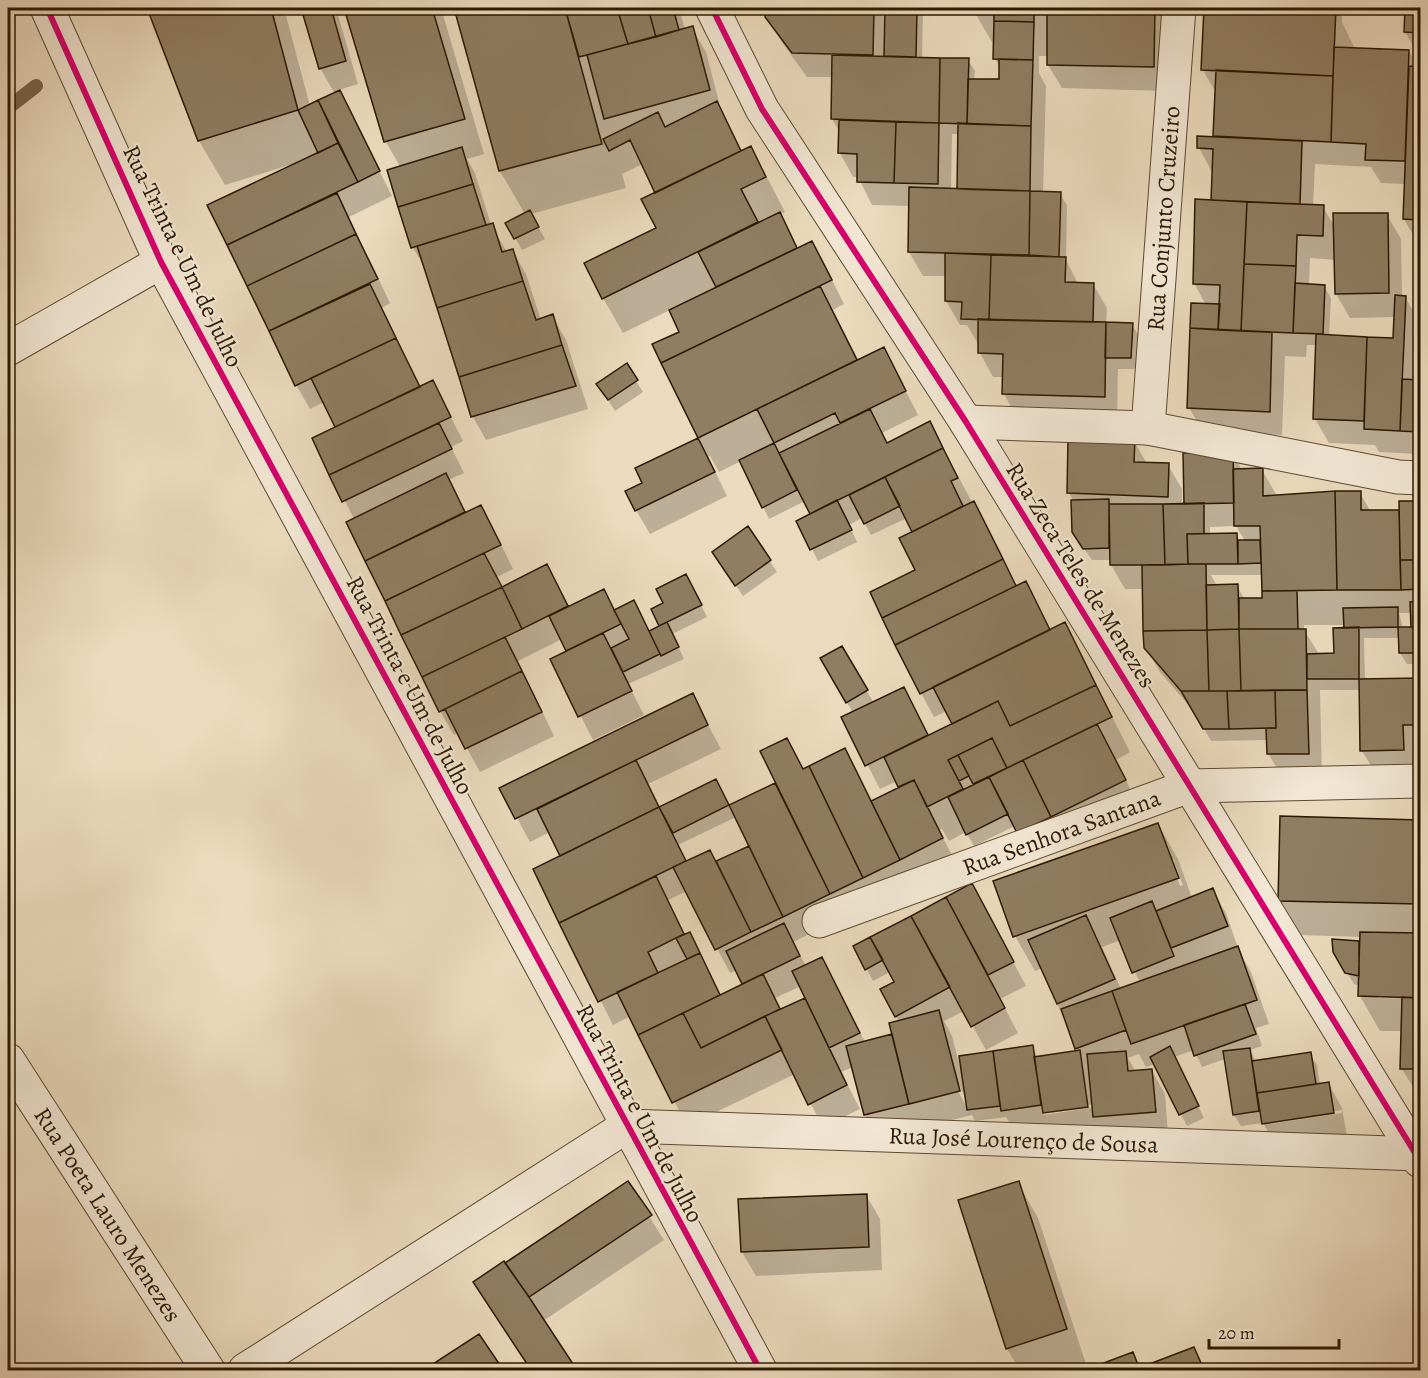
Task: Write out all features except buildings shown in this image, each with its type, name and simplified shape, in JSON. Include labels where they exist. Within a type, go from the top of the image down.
[{"type":"street","name":"Rua Trinta e Um de Julho","points":[[47,8],[161,262],[760,1371]]},
{"type":"street","name":"Rua Zeca Teles de Menezes","points":[[712,8],[762,109],[966,422],[1419,1156]]},
{"type":"street","name":"Rua Conjunto Cruzeiro","points":[[1148,429],[1179,8]]},
{"type":"street","points":[[8,349],[161,262]]},
{"type":"street","points":[[966,422],[1148,429],[1398,477],[1420,478]]},
{"type":"street","name":"Rua Senhora Santana","points":[[819,921],[1189,786],[1420,781]]},
{"type":"street","name":"Rua Poeta Lauro Menezes","points":[[8,1060],[208,1371]]},
{"type":"street","points":[[245,1371],[627,1126]]},
{"type":"street","name":"Rua José Lourenço de Sousa","points":[[627,1126],[1419,1156]]},
{"type":"waterway","points":[[8,108],[36,86]]},
{"type":"cycle path","points":[[47,8],[161,262],[760,1370]]},
{"type":"cycle path","points":[[712,8],[762,109],[966,422],[1420,1161]]}]
